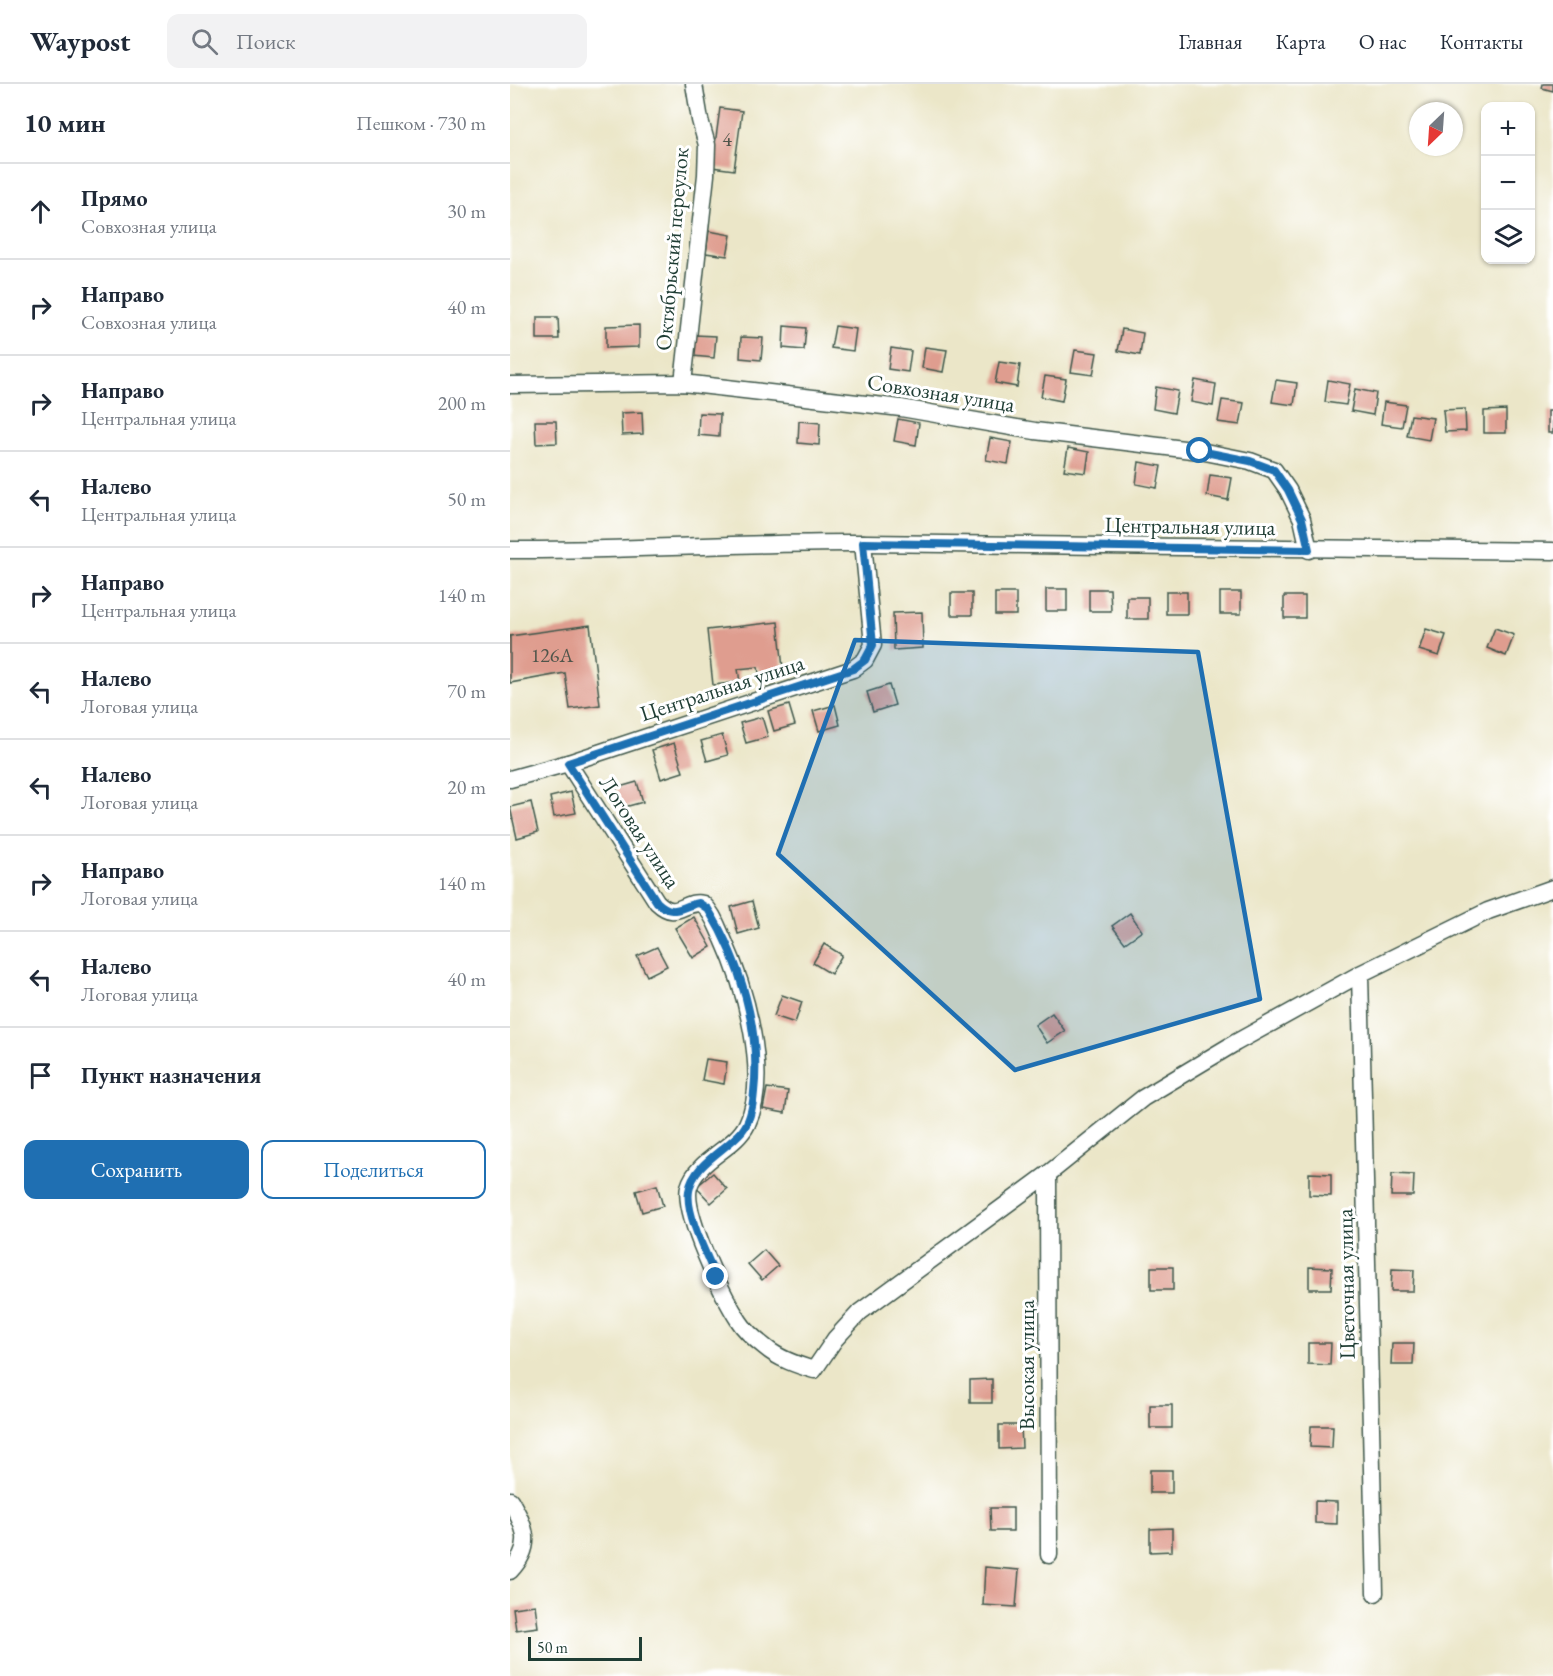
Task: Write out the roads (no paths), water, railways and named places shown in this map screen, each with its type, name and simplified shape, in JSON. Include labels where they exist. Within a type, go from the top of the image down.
[{"type":"street","name":"Октябрьский переулок","points":[[683,383],[706,175],[707,145],[694,84]]},
{"type":"street","name":"Совхозная улица","points":[[510,385],[683,383],[901,408],[1035,430],[1200,451],[1250,461],[1274,470],[1288,490],[1302,519],[1309,550]]},
{"type":"street","name":"Центральная улица","points":[[510,779],[568,763],[853,669],[865,660],[873,645],[863,543]]},
{"type":"street","name":"Центральная улица","points":[[510,549],[573,550],[863,543],[1309,550],[1553,551]]},
{"type":"street","name":"Логовая улица","points":[[568,763],[657,902],[669,911],[676,911],[694,903],[703,904],[712,915],[737,970],[750,1022],[755,1056],[755,1078],[750,1115],[742,1132],[694,1177],[688,1194],[688,1204],[698,1234],[740,1323],[766,1348],[791,1363],[814,1370],[835,1339],[860,1312],[1048,1174]]},
{"type":"street","points":[[1048,1174],[1143,1098],[1235,1043],[1360,974],[1488,911],[1553,888]]},
{"type":"street","name":"Цветочная улица","points":[[1360,974],[1375,1593]]},
{"type":"street","name":"Высокая улица","points":[[1048,1174],[1049,1555]]},
{"type":"street","points":[[510,1500],[526,1533],[521,1556],[510,1572]]}]
